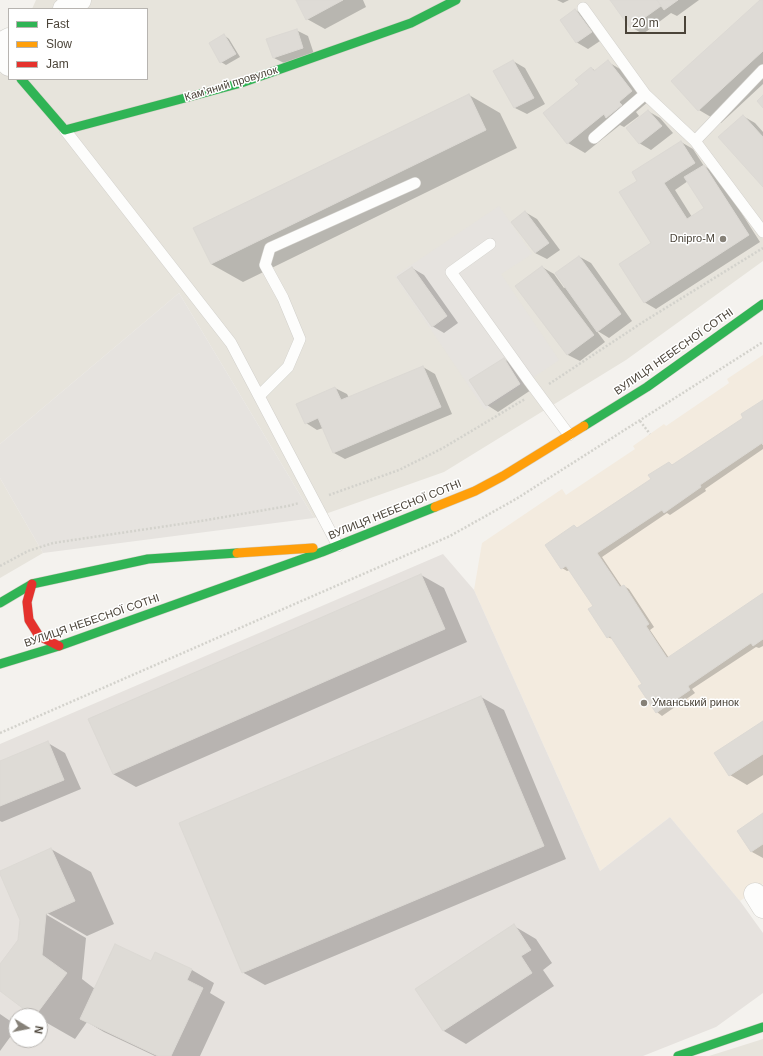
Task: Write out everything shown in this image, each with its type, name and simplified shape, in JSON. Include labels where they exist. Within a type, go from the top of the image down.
[{"type":"main road","name":"Камʼяний провулок","points":[[65,130],[241,82],[411,23],[456,0]]},
{"type":"main road","points":[[22,80],[65,130]]},
{"type":"main road","name":"ВУЛИЦЯ НЕБЕСНОЇ СОТНІ","points":[[0,664],[59,646],[338,546],[475,491],[503,476],[647,387],[763,304]]},
{"type":"main road","points":[[0,603],[32,584],[148,560],[338,546]]},
{"type":"main road","points":[[32,584],[27,602],[30,620],[39,636],[59,646]]},
{"type":"main road","points":[[678,1056],[763,1027]]},
{"type":"street","points":[[66,8],[80,0]]},
{"type":"street","points":[[0,55],[8,64]]},
{"type":"lane","points":[[583,8],[645,94],[695,141],[763,232]]},
{"type":"lane","points":[[695,141],[763,70]]},
{"type":"lane","points":[[594,138],[645,94]]},
{"type":"lane","points":[[65,130],[231,343],[338,546]]},
{"type":"lane","points":[[259,396],[288,368],[300,339],[283,298],[265,265],[270,248],[415,184]]},
{"type":"lane","points":[[490,244],[451,272],[569,435]]},
{"type":"path","points":[[0,566],[28,551],[53,543],[288,506],[337,492],[399,470],[443,448],[537,392],[643,322],[763,248]]},
{"type":"path","points":[[0,733],[450,536],[516,498],[763,342]]},
{"type":"path","points":[[640,421],[650,434]]},
{"type":"shaded area","points":[[36,0],[763,0],[763,261],[626,360],[444,472],[314,518],[179,293],[0,444],[0,74],[8,57],[8,80],[148,80],[148,8],[32,8]]},
{"type":"shaded area","points":[[499,206],[532,254],[501,274],[559,360],[485,410],[395,276]]},
{"type":"shaded area","points":[[179,293],[314,518],[43,553],[0,478],[0,444]]},
{"type":"shaded area","name":"Уманський ринок","points":[[763,355],[763,884],[740,901],[670,817],[600,871],[474,590],[482,543],[562,489],[566,495],[635,449],[633,446],[664,424],[666,426],[729,383],[727,379]]},
{"type":"shaded area","points":[[0,478],[43,553],[0,578]]},
{"type":"shaded area","points":[[443,554],[474,590],[600,871],[670,817],[740,901],[763,933],[763,993],[716,1027],[643,1056],[0,1056],[0,744]]},
{"type":"shaded area","points":[[763,1039],[763,1056],[709,1056]]},
{"type":"building","points":[[296,0],[343,0],[306,20]]},
{"type":"building","points":[[610,0],[657,0],[661,6],[630,28]]},
{"type":"building","points":[[657,0],[678,0],[664,10]]},
{"type":"building","points":[[760,0],[763,0],[763,51],[698,111],[671,81]]},
{"type":"building","points":[[575,9],[592,32],[576,43],[560,20]]},
{"type":"building","points":[[297,29],[303,48],[273,58],[266,39]]},
{"type":"building","points":[[224,34],[236,54],[220,63],[209,43]]},
{"type":"building","points":[[513,60],[534,98],[514,108],[493,71]]},
{"type":"building","points":[[608,60],[632,91],[619,102],[622,105],[606,118],[604,114],[567,144],[543,113],[579,84],[575,80],[591,67],[594,71]]},
{"type":"building","points":[[469,94],[486,130],[211,264],[193,228]]},
{"type":"building","points":[[763,95],[763,108],[757,101]]},
{"type":"building","points":[[648,110],[662,126],[639,144],[626,128]]},
{"type":"building","points":[[743,115],[763,137],[763,187],[718,137]]},
{"type":"building","points":[[681,141],[695,163],[664,183],[687,219],[704,208],[684,177],[704,165],[749,235],[644,303],[619,264],[651,243],[619,192],[637,181],[632,172]]},
{"type":"building","points":[[525,211],[549,243],[535,253],[511,222]]},
{"type":"building","points":[[579,256],[621,314],[597,332],[555,273]]},
{"type":"building","points":[[542,266],[594,335],[567,355],[515,286]]},
{"type":"building","points":[[412,267],[447,316],[432,327],[397,277]]},
{"type":"building","points":[[504,358],[520,384],[486,406],[469,380]]},
{"type":"building","points":[[423,366],[441,407],[333,453],[318,418],[305,424],[296,404],[335,387],[341,400]]},
{"type":"building","points":[[763,400],[763,445],[762,443],[700,485],[701,487],[664,513],[662,510],[597,553],[620,587],[624,585],[649,624],[646,626],[667,658],[763,593],[763,639],[753,646],[751,643],[688,686],[690,690],[656,713],[638,686],[642,684],[610,636],[607,638],[588,609],[593,606],[566,566],[561,569],[545,545],[574,525],[577,528],[651,479],[648,475],[669,462],[672,465],[743,418],[741,414]]},
{"type":"building","points":[[421,574],[445,629],[113,774],[88,719]]},
{"type":"building","points":[[481,696],[544,846],[242,973],[179,823]]},
{"type":"building","points":[[763,721],[763,754],[729,776],[714,753]]},
{"type":"building","points":[[48,741],[64,780],[0,806],[0,761]]},
{"type":"building","points":[[763,813],[763,844],[751,852],[737,831]]},
{"type":"building","points":[[51,848],[75,901],[46,914],[42,955],[67,973],[41,1008],[22,1008],[0,991],[0,964],[18,940],[20,920],[0,871]]},
{"type":"building","points":[[514,924],[531,950],[521,956],[532,973],[443,1031],[415,989]]},
{"type":"building","points":[[115,944],[151,961],[155,952],[192,969],[187,980],[203,988],[171,1056],[158,1056],[80,1019]]},
{"type":"traffic: fast","points":[[22,80],[65,130],[241,83],[411,23],[456,0]]},
{"type":"traffic: fast","points":[[584,426],[647,387],[763,304]]},
{"type":"traffic: fast","points":[[0,664],[59,646],[322,552],[435,507]]},
{"type":"traffic: fast","points":[[0,603],[32,584],[148,559],[237,553]]},
{"type":"traffic: fast","points":[[678,1056],[763,1027]]},
{"type":"traffic: slow","points":[[435,507],[475,491],[503,476],[584,426]]},
{"type":"traffic: slow","points":[[237,553],[313,548]]},
{"type":"traffic: jam","points":[[32,584],[27,602],[29,620],[39,636],[59,646]]},
{"type":"place","name":"Dnipro-M","points":[[723,239]]},
{"type":"place","name":"Уманський ринок","points":[[644,703]]}]
